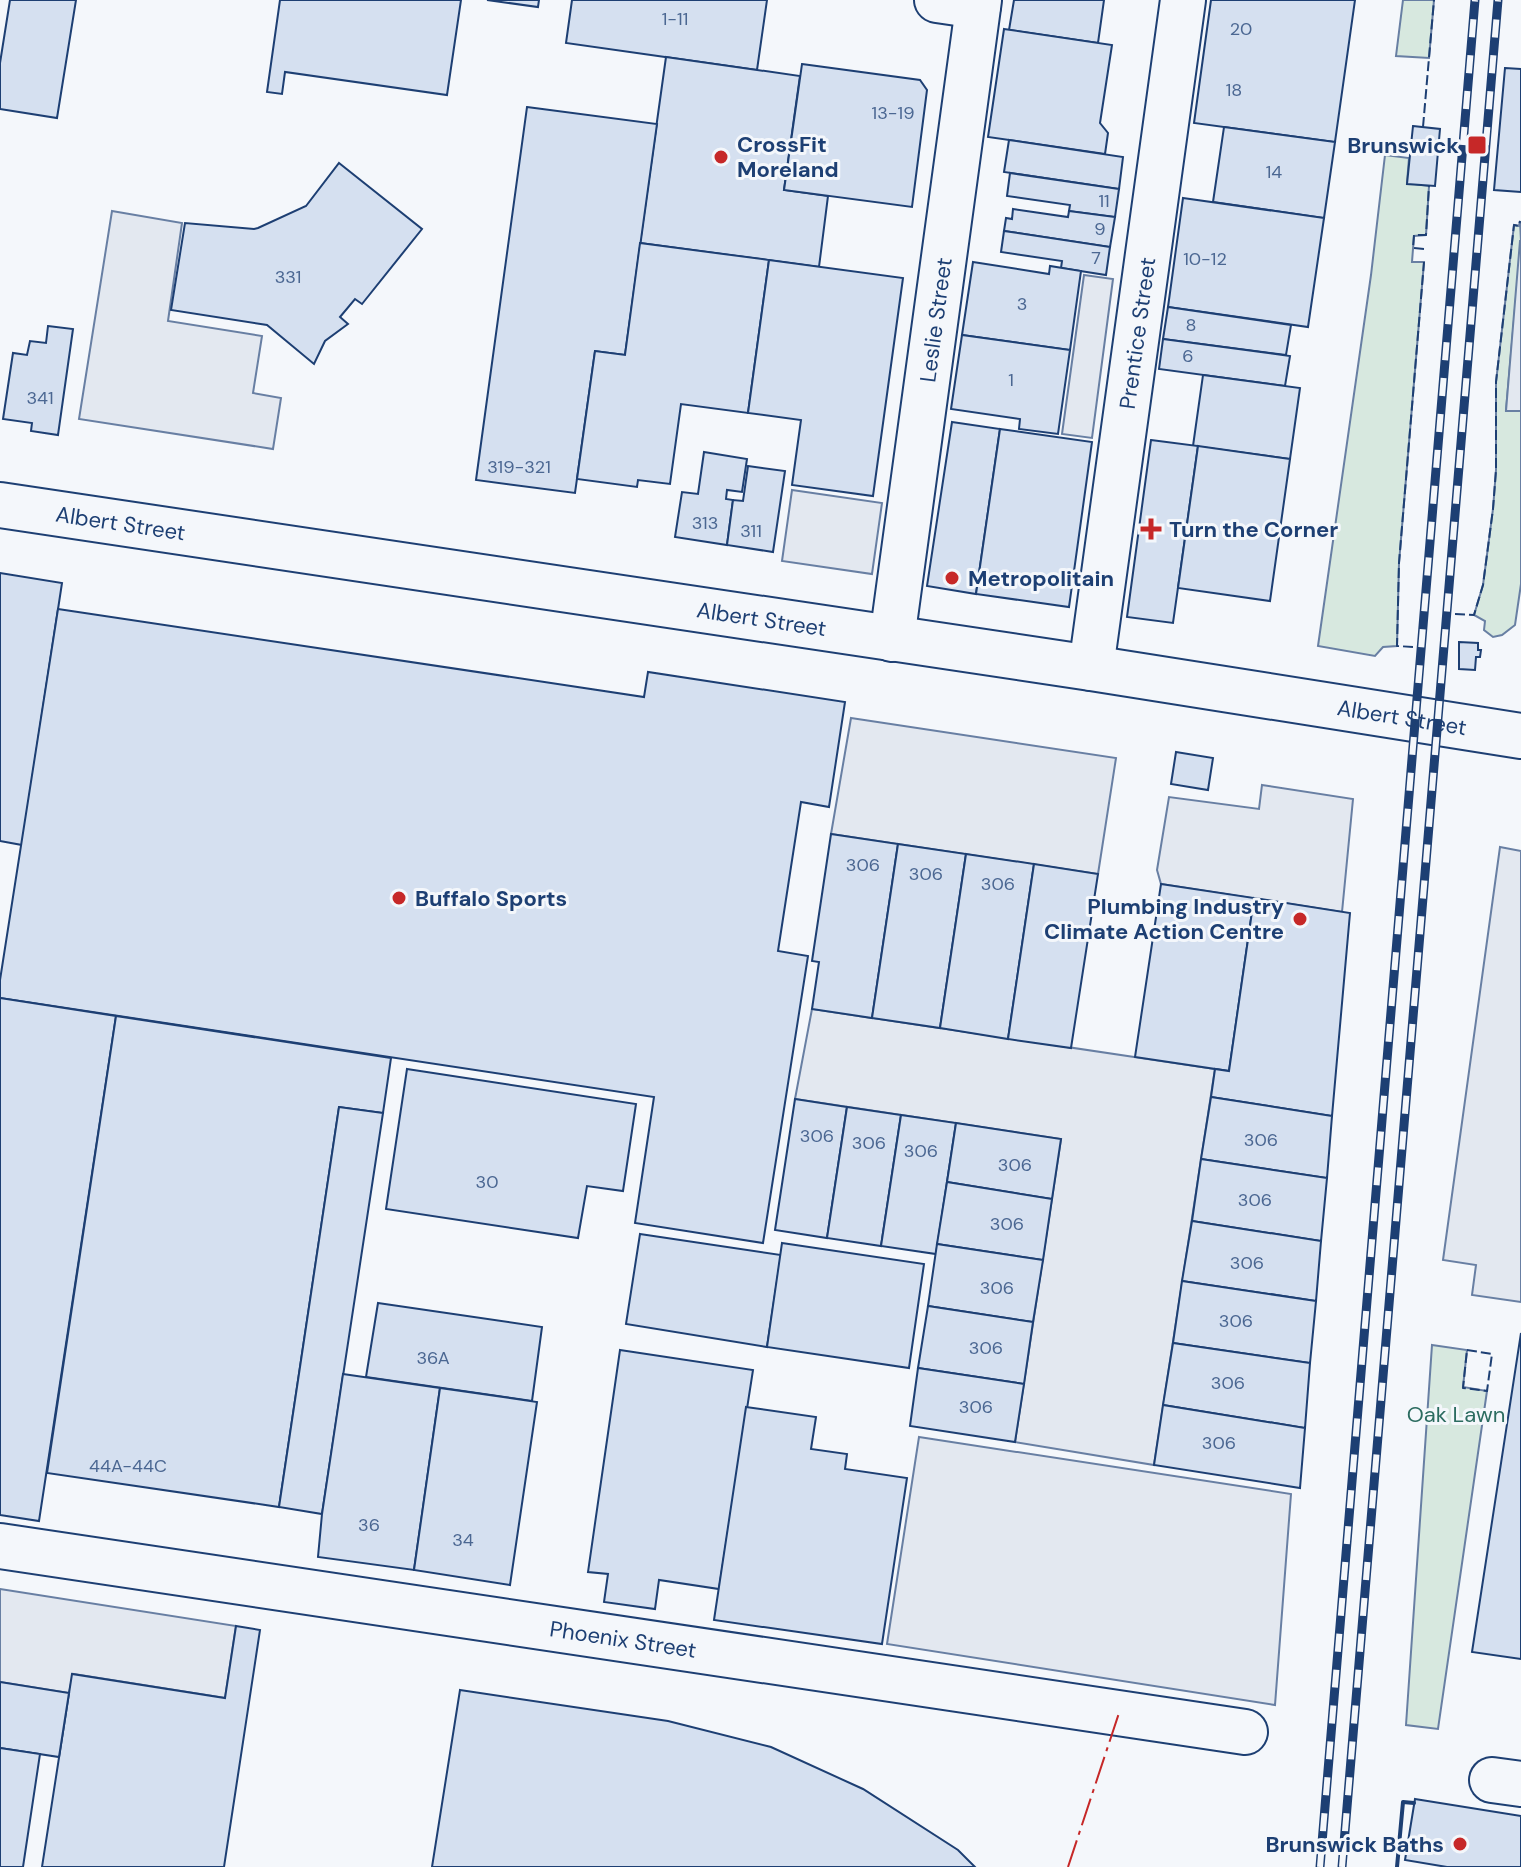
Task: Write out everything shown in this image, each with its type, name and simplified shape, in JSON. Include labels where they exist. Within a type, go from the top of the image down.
[{"type":"street","name":"Prentice Street","points":[[1091,668],[1183,0]]},
{"type":"street","name":"Leslie Street","points":[[892,639],[965,2]]},
{"type":"street","name":"Albert Street","points":[[0,505],[1091,668],[1521,736]]},
{"type":"street","name":"Phoenix Street","points":[[0,1546],[1245,1732]]},
{"type":"green space","points":[[1403,0],[1434,0],[1429,58],[1396,56]]},
{"type":"green space","points":[[1385,155],[1409,158],[1407,183],[1429,186],[1426,235],[1414,236],[1412,262],[1424,262],[1399,563],[1397,646],[1383,647],[1375,656],[1318,646]]},
{"type":"green space","points":[[1520,221],[1521,241],[1506,410],[1521,411],[1521,584],[1515,625],[1502,635],[1493,637],[1484,630],[1485,621],[1474,615],[1483,585],[1493,509],[1496,382],[1514,225],[1519,226]]},
{"type":"green space","name":"Oak Lawn","points":[[1432,1345],[1467,1350],[1463,1387],[1487,1391],[1438,1729],[1406,1725]]},
{"type":"shaded area","points":[[112,211],[182,223],[168,321],[262,336],[253,393],[281,398],[273,449],[79,419]]},
{"type":"shaded area","points":[[1520,241],[1521,411],[1506,411]]},
{"type":"shaded area","points":[[1084,275],[1113,279],[1092,438],[1062,434]]},
{"type":"shaded area","points":[[792,490],[882,503],[872,574],[782,561]]},
{"type":"shaded area","points":[[851,718],[1116,758],[1098,874],[831,834]]},
{"type":"shaded area","points":[[1262,785],[1353,799],[1342,912],[1161,884],[1157,870],[1169,797],[1259,809]]},
{"type":"shaded area","points":[[1500,847],[1521,851],[1521,1302],[1472,1295],[1476,1265],[1443,1260]]},
{"type":"shaded area","points":[[812,1009],[1215,1069],[1154,1465],[1015,1442],[1061,1139],[795,1099]]},
{"type":"shaded area","points":[[919,1437],[1291,1494],[1275,1705],[887,1644]]},
{"type":"shaded area","points":[[0,1589],[236,1626],[225,1698],[73,1674],[69,1693],[0,1682]]},
{"type":"building","points":[[10,0],[76,0],[57,118],[0,109],[0,63]]},
{"type":"building","points":[[280,0],[461,0],[447,95],[285,72],[282,94],[267,92]]},
{"type":"building","points":[[487,0],[539,0],[538,7]]},
{"type":"building","points":[[572,0],[767,0],[757,70],[566,43]]},
{"type":"building","points":[[1014,0],[1104,0],[1098,43],[1009,30]]},
{"type":"building","points":[[1211,0],[1355,0],[1335,142],[1194,123]]},
{"type":"building","points":[[1004,29],[1112,45],[1100,123],[1108,133],[1105,154],[988,137]]},
{"type":"building","name":"CrossFit Moreland","points":[[666,57],[800,76],[784,190],[828,196],[819,267],[640,243]]},
{"type":"building","points":[[802,64],[920,80],[927,90],[912,207],[784,190]]},
{"type":"building","points":[[1505,68],[1521,69],[1521,192],[1494,190]]},
{"type":"building","points":[[527,107],[657,124],[625,355],[595,351],[575,493],[476,480]]},
{"type":"building","points":[[1413,126],[1440,129],[1435,186],[1407,184]]},
{"type":"building","points":[[1224,127],[1335,142],[1324,218],[1213,202]]},
{"type":"building","points":[[1009,140],[1123,157],[1119,189],[1004,172]]},
{"type":"building","points":[[339,163],[422,229],[362,304],[355,299],[340,317],[348,324],[325,341],[314,364],[267,325],[171,310],[185,223],[258,228],[306,206]]},
{"type":"building","points":[[1010,173],[1119,189],[1115,217],[1069,211],[1070,205],[1007,196]]},
{"type":"building","points":[[1183,198],[1324,218],[1308,327],[1168,307]]},
{"type":"building","points":[[1013,209],[1068,217],[1069,211],[1115,217],[1110,247],[1004,231],[1006,218],[1012,219]]},
{"type":"building","points":[[1004,231],[1110,247],[1106,275],[1061,268],[1062,261],[1001,252]]},
{"type":"building","points":[[640,243],[769,260],[748,413],[681,404],[670,484],[638,480],[637,487],[577,479],[595,351],[625,355]]},
{"type":"building","points":[[769,260],[903,278],[873,496],[792,485],[801,420],[748,413]]},
{"type":"building","points":[[973,262],[1049,274],[1050,266],[1081,271],[1070,350],[962,335]]},
{"type":"building","points":[[1168,307],[1291,325],[1286,355],[1163,339]]},
{"type":"building","points":[[48,326],[73,329],[58,435],[31,431],[32,423],[3,419],[13,353],[27,355],[30,341],[46,343]]},
{"type":"building","points":[[962,335],[1070,350],[1058,434],[1019,429],[1020,419],[951,409]]},
{"type":"building","points":[[1163,339],[1290,356],[1285,386],[1159,369]]},
{"type":"building","points":[[1203,375],[1300,388],[1290,459],[1193,446]]},
{"type":"building","points":[[952,422],[1000,429],[976,594],[927,586]]},
{"type":"building","points":[[1000,429],[1092,442],[1069,607],[976,594]]},
{"type":"building","points":[[1151,440],[1198,446],[1173,623],[1127,617]]},
{"type":"building","points":[[1198,446],[1290,459],[1270,601],[1178,588]]},
{"type":"building","points":[[704,452],[747,459],[742,492],[727,490],[726,499],[733,500],[727,545],[675,537],[682,492],[698,494]]},
{"type":"building","points":[[748,466],[785,471],[773,552],[727,545],[733,500],[743,501]]},
{"type":"building","points":[[0,573],[62,583],[22,845],[0,841]]},
{"type":"building","name":"Buffalo Sports","points":[[58,609],[644,697],[648,672],[845,702],[829,807],[801,802],[778,951],[808,956],[763,1243],[635,1223],[654,1097],[0,998],[0,980]]},
{"type":"building","points":[[1459,642],[1478,643],[1478,650],[1481,650],[1480,657],[1476,657],[1475,670],[1459,669]]},
{"type":"building","points":[[1176,752],[1213,758],[1208,790],[1171,784]]},
{"type":"building","points":[[831,834],[898,844],[872,1018],[812,1009],[819,962],[812,961]]},
{"type":"building","points":[[898,844],[966,854],[940,1028],[872,1018]]},
{"type":"building","points":[[966,854],[1034,864],[1008,1039],[940,1028]]},
{"type":"building","points":[[1034,864],[1098,874],[1071,1048],[1008,1039]]},
{"type":"building","points":[[1161,884],[1254,898],[1229,1071],[1135,1057]]},
{"type":"building","points":[[1254,898],[1350,913],[1332,1116],[1211,1097],[1215,1069],[1229,1071]]},
{"type":"building","points":[[0,998],[116,1016],[39,1521],[0,1515]]},
{"type":"building","points":[[116,1016],[391,1058],[383,1113],[339,1107],[279,1507],[47,1473]]},
{"type":"building","points":[[407,1069],[636,1104],[623,1191],[587,1186],[578,1238],[386,1209]]},
{"type":"building","points":[[1211,1097],[1332,1116],[1327,1178],[1201,1159]]},
{"type":"building","points":[[795,1099],[847,1107],[827,1238],[775,1230]]},
{"type":"building","points":[[339,1107],[383,1113],[322,1514],[279,1507]]},
{"type":"building","points":[[847,1107],[901,1115],[881,1246],[827,1238]]},
{"type":"building","points":[[901,1115],[956,1123],[936,1254],[881,1246]]},
{"type":"building","points":[[956,1123],[1061,1139],[1052,1199],[947,1182]]},
{"type":"building","points":[[1201,1159],[1327,1178],[1321,1241],[1192,1221]]},
{"type":"building","points":[[947,1182],[1052,1199],[1043,1260],[937,1244]]},
{"type":"building","points":[[1192,1221],[1321,1241],[1316,1301],[1182,1281]]},
{"type":"building","points":[[640,1234],[781,1255],[767,1347],[626,1324]]},
{"type":"building","points":[[782,1243],[924,1264],[909,1368],[767,1347]]},
{"type":"building","points":[[937,1244],[1043,1260],[1033,1322],[928,1306]]},
{"type":"building","points":[[1182,1281],[1316,1301],[1310,1363],[1173,1343]]},
{"type":"building","points":[[378,1303],[542,1327],[532,1401],[366,1377]]},
{"type":"building","points":[[928,1306],[1033,1322],[1024,1384],[918,1368]]},
{"type":"building","points":[[1521,1333],[1521,1659],[1472,1652]]},
{"type":"building","points":[[1173,1343],[1310,1363],[1305,1428],[1163,1405]]},
{"type":"building","points":[[620,1350],[753,1370],[719,1589],[659,1580],[655,1609],[604,1602],[608,1574],[588,1572]]},
{"type":"building","points":[[918,1368],[1024,1384],[1015,1442],[910,1426]]},
{"type":"building","points":[[343,1374],[440,1388],[414,1570],[318,1557]]},
{"type":"building","points":[[440,1388],[537,1402],[510,1585],[414,1570]]},
{"type":"building","points":[[1163,1405],[1305,1428],[1300,1488],[1154,1465]]},
{"type":"building","points":[[746,1407],[816,1417],[811,1449],[847,1454],[845,1469],[907,1478],[882,1644],[714,1620]]},
{"type":"building","points":[[236,1626],[260,1630],[224,1867],[42,1867],[72,1674],[225,1698]]},
{"type":"building","points":[[0,1682],[69,1693],[59,1757],[0,1748]]},
{"type":"building","points":[[460,1690],[668,1721],[771,1747],[863,1789],[958,1850],[975,1867],[432,1867]]},
{"type":"building","points":[[0,1748],[40,1754],[23,1867],[0,1867]]},
{"type":"building","name":"Brunswick Baths","points":[[1415,1799],[1521,1816],[1521,1867],[1447,1867],[1405,1860]]},
{"type":"railway","points":[[1320,1867],[1475,0]]},
{"type":"railway","points":[[1342,1867],[1498,0]]},
{"type":"fence","points":[[1423,127],[1434,0]]},
{"type":"fence","points":[[1424,249],[1413,248],[1414,235],[1426,235],[1429,186]]},
{"type":"fence","points":[[1455,614],[1474,615],[1483,585],[1496,470],[1496,382],[1514,225],[1519,226],[1520,221]]},
{"type":"fence","points":[[1413,647],[1397,646],[1399,563],[1424,262]]},
{"type":"fence","points":[[1467,1350],[1492,1354],[1487,1391],[1463,1388],[1467,1350]]},
{"type":"wall","points":[[1397,1867],[1403,1802],[1414,1803]]},
{"type":"power","points":[[1068,1867],[1119,1713]]},
{"type":"place","name":"Brunswick","points":[[1477,145]]},
{"type":"place","name":"CrossFit Moreland","points":[[721,157]]},
{"type":"place","name":"Turn the Corner","points":[[1151,529]]},
{"type":"place","name":"Metropolitain","points":[[952,578]]},
{"type":"place","name":"Buffalo Sports","points":[[399,898]]},
{"type":"place","name":"Plumbing Industry Climate Action Centre","points":[[1300,919]]},
{"type":"place","name":"Brunswick Baths","points":[[1460,1844]]}]
